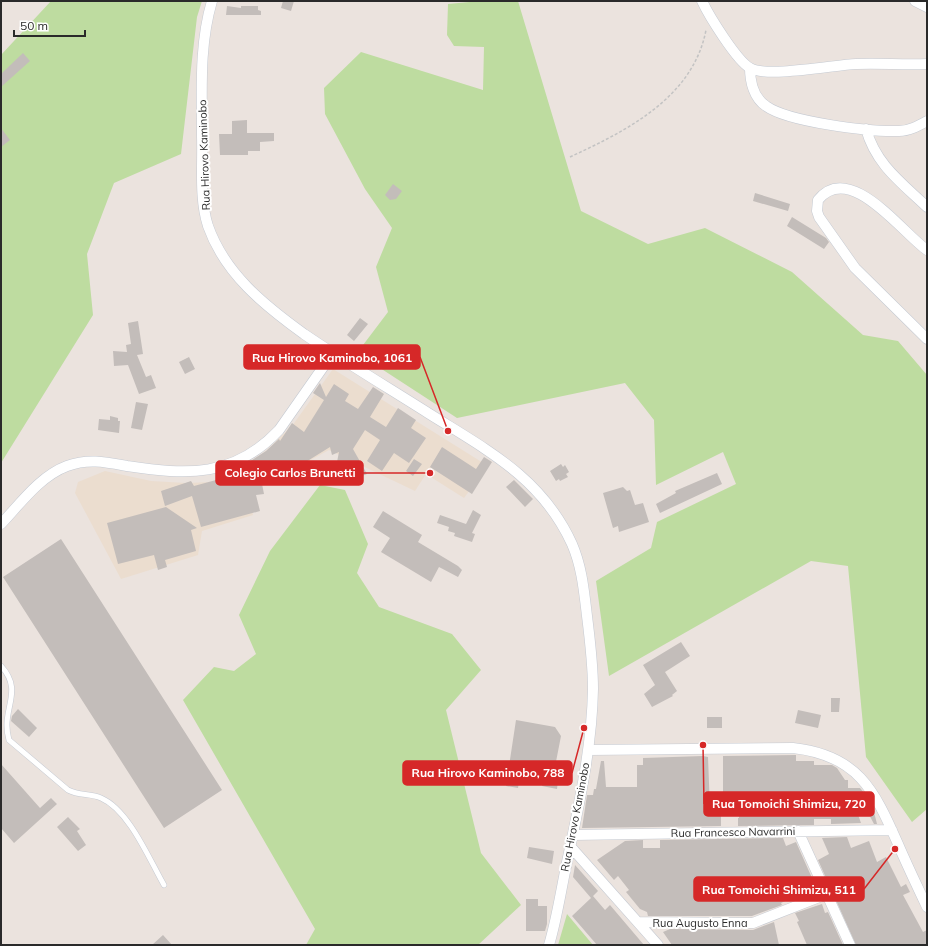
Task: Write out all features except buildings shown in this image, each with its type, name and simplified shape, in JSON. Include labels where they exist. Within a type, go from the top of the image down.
[{"type":"street","name":"Rua Hirovo Kaminobo","points":[[212,1],[204,34],[201,70],[203,186],[205,212],[208,225],[224,257],[243,284],[275,313],[333,354],[480,446],[521,474],[540,493],[555,514],[572,545],[583,581],[591,644],[593,686],[588,750],[573,835],[549,945]]},
{"type":"street","points":[[702,1],[707,12],[740,59],[750,68],[767,71],[858,64],[927,64]]},
{"type":"street","points":[[915,1],[927,7]]},
{"type":"street","points":[[750,68],[755,92],[760,101],[770,108],[810,121],[866,129],[899,131],[908,130],[927,121]]},
{"type":"street","points":[[866,129],[872,147],[882,164],[903,187],[927,207]]},
{"type":"street","points":[[927,250],[883,209],[858,194],[842,189],[834,190],[824,194],[818,200],[817,211],[819,217],[855,268],[927,339]]},
{"type":"street","points":[[1,524],[49,476],[66,466],[82,461],[95,460],[166,472],[186,472],[216,468],[244,458],[269,440],[284,425],[333,354]]},
{"type":"street","points":[[588,750],[793,748],[812,750],[833,758],[859,776],[875,796],[927,907]]},
{"type":"street","name":"Rua Francesco Navarrini","points":[[573,835],[892,830]]},
{"type":"street","points":[[798,831],[850,945]]},
{"type":"street","points":[[570,846],[658,945]]},
{"type":"street","name":"Rua Augusto Enna","points":[[639,922],[753,923],[827,894]]},
{"type":"lane","points":[[1,666],[9,678],[11,688],[2,721],[6,734],[12,744],[62,786],[76,794],[100,797],[119,810],[164,885]]},
{"type":"path","points":[[570,157],[636,123],[668,97],[684,77],[700,51],[706,31],[707,12]]},
{"type":"shaded area","points":[[333,369],[488,466],[464,498],[426,474],[415,491],[329,450],[298,467],[286,478],[277,478],[248,494],[253,515],[202,531],[198,555],[121,579],[75,493],[78,482],[105,471],[151,481],[186,483],[212,482],[255,462],[292,426]]},
{"type":"green space","points":[[51,1],[202,1],[197,17],[181,154],[114,183],[87,254],[93,315],[1,463],[1,55]]},
{"type":"green space","points":[[480,1],[518,1],[581,211],[648,244],[705,228],[792,272],[863,335],[898,341],[927,375],[927,809],[912,822],[866,757],[848,566],[811,561],[609,676],[596,581],[651,548],[657,522],[736,484],[723,452],[656,485],[654,420],[625,383],[457,418],[357,353],[388,312],[376,267],[392,228],[365,189],[325,114],[324,88],[361,52],[483,90],[484,47],[454,46],[447,35],[448,4]]},
{"type":"green space","points":[[320,485],[345,490],[368,544],[357,573],[379,607],[452,634],[481,670],[446,710],[481,853],[521,905],[478,945],[306,945],[315,929],[183,700],[214,667],[234,671],[256,654],[239,615],[270,551]]},
{"type":"green space","points":[[567,914],[593,945],[558,945]]},
{"type":"place","name":"Rua Hirovo Kaminobo, 1061","points":[[448,431]]},
{"type":"place","name":"Colegio Carlos Brunetti","points":[[430,473]]},
{"type":"place","name":"Rua Hirovo Kaminobo, 788","points":[[584,728]]},
{"type":"place","name":"Rua Tomoichi Shimizu, 720","points":[[703,745]]},
{"type":"place","name":"Rua Tomoichi Shimizu, 511","points":[[895,849]]}]
